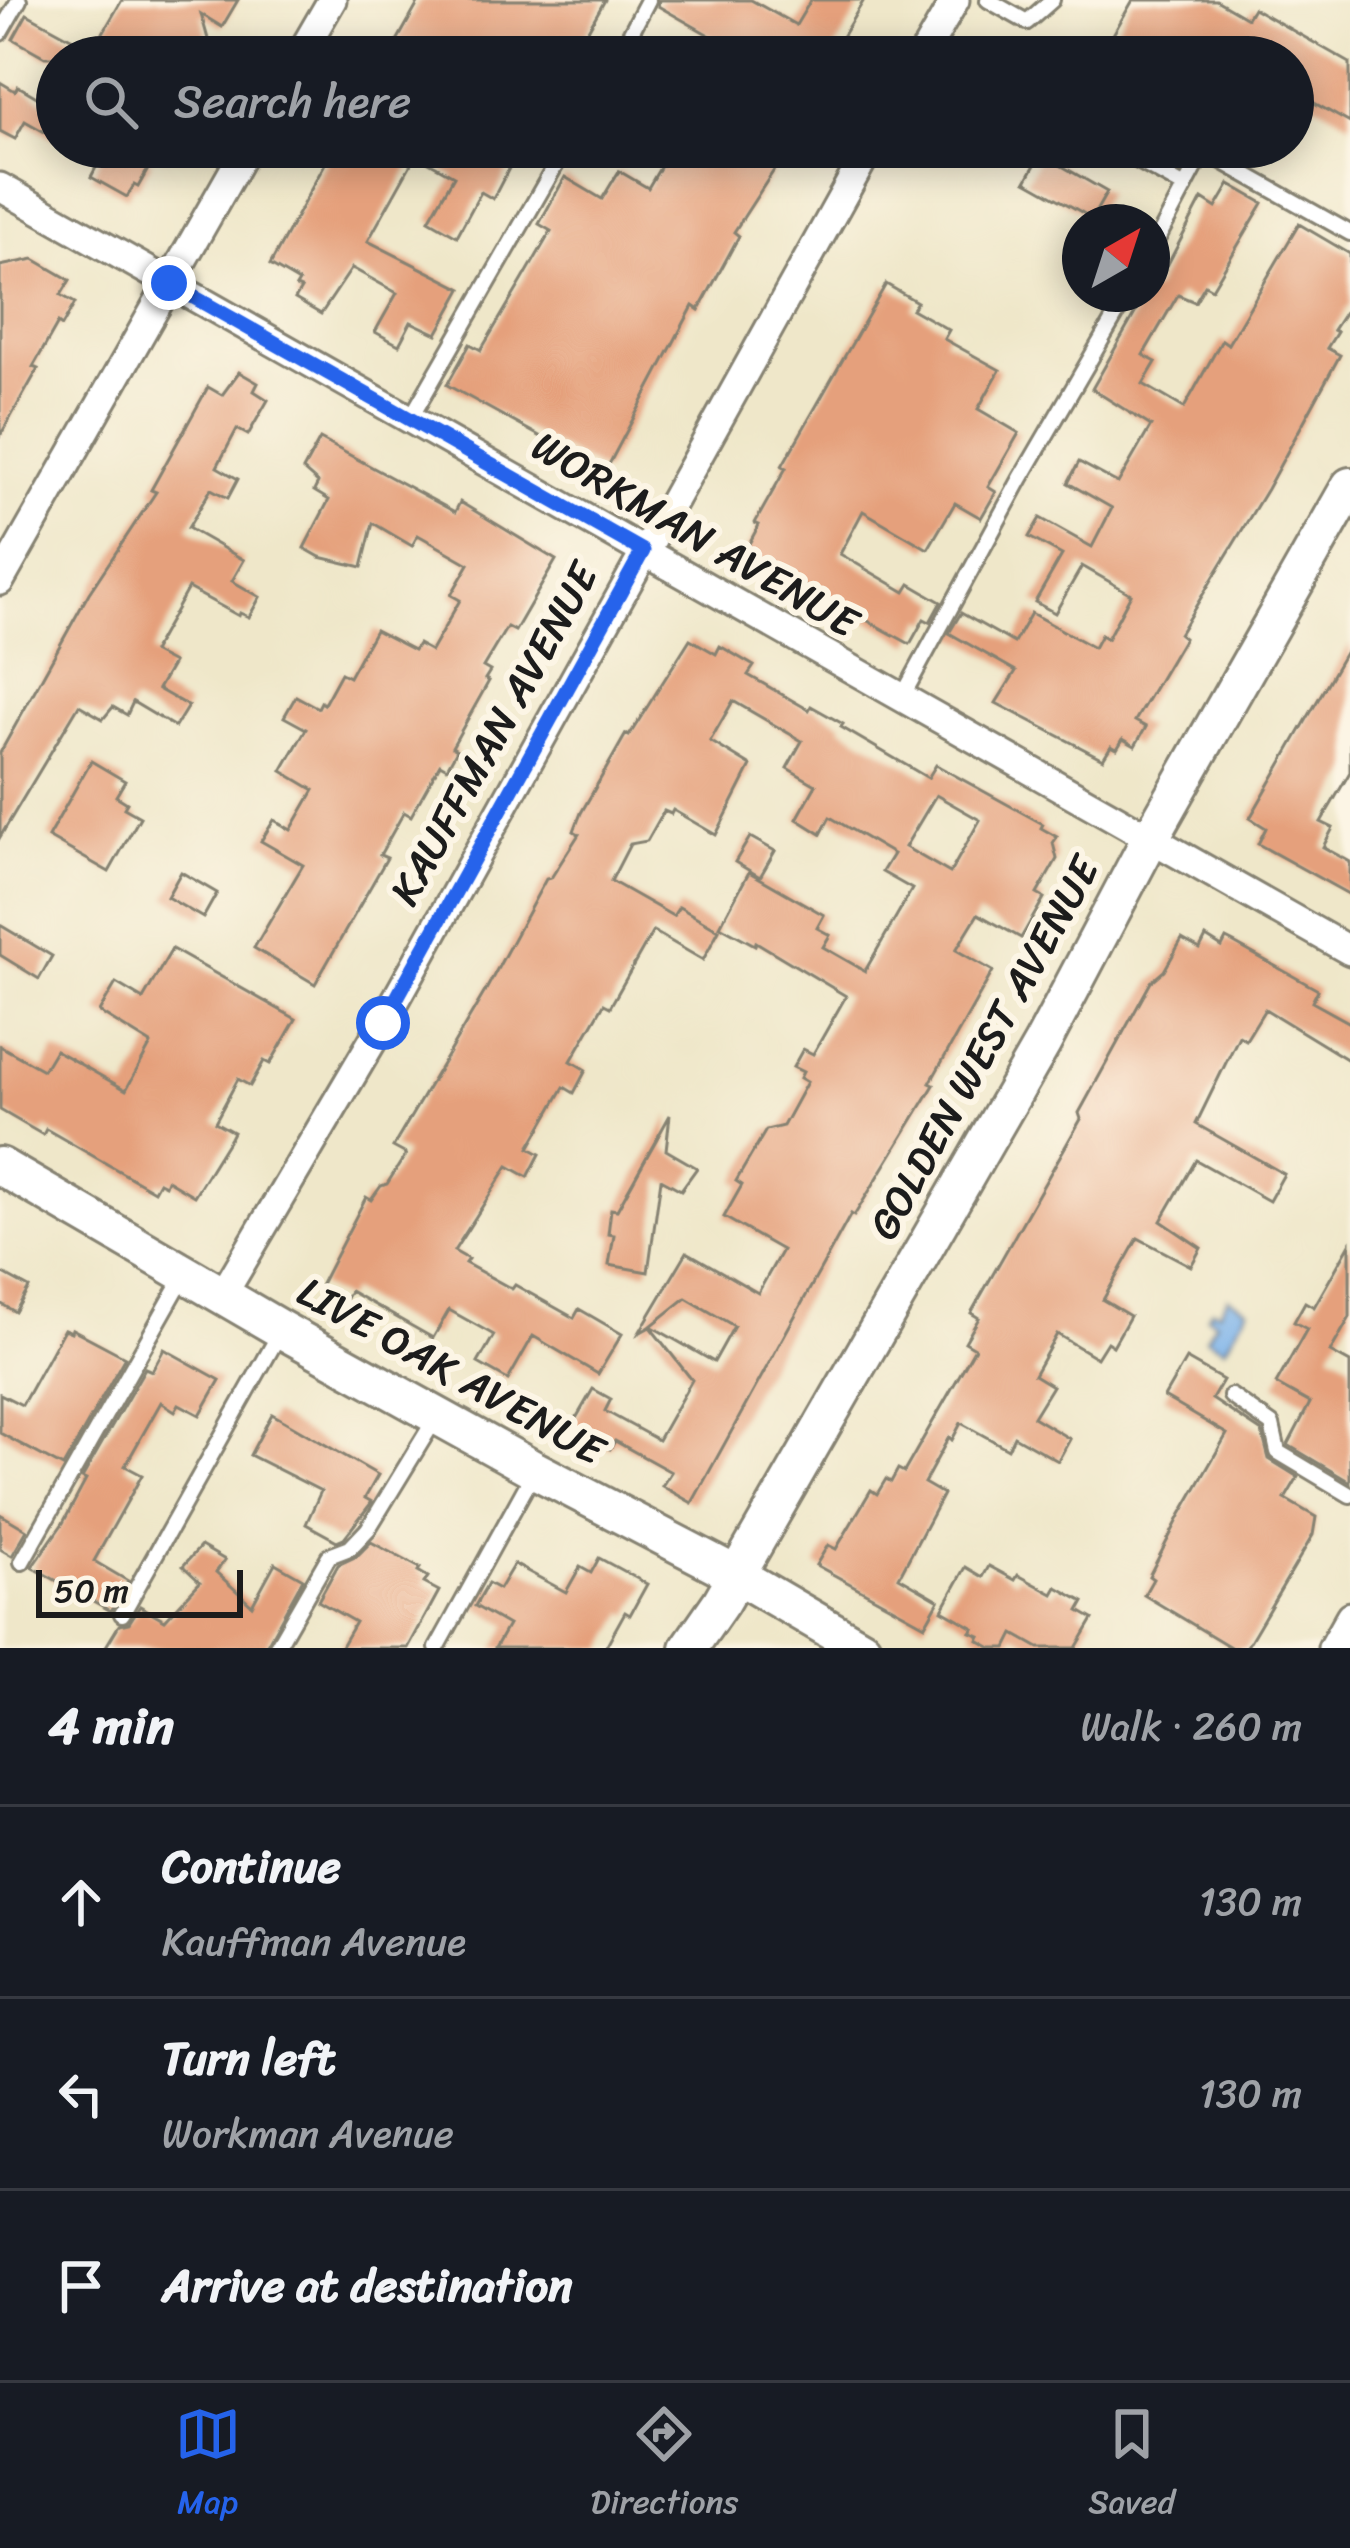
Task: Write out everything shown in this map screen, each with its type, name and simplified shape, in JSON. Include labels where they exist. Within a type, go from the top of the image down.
[{"type":"street","points":[[311,36],[332,0]]},
{"type":"street","points":[[939,36],[948,2]]},
{"type":"street","points":[[0,581],[235,168]]},
{"type":"street","name":"KAUFFMAN AVENUE","points":[[223,1296],[383,1023],[858,168]]},
{"type":"street","name":"WORKMAN AVENUE","points":[[0,187],[1350,951]]},
{"type":"street","name":"GOLDEN WEST AVENUE","points":[[689,1648],[1031,1064],[1150,837],[1350,486]]},
{"type":"street","name":"LIVE OAK AVENUE","points":[[0,1166],[282,1330],[735,1574],[862,1648]]},
{"type":"street","points":[[1332,1648],[1350,1616]]},
{"type":"lane","points":[[0,33],[19,0]]},
{"type":"lane","points":[[629,36],[648,0]]},
{"type":"lane","points":[[988,0],[1027,22],[1052,0]]},
{"type":"lane","points":[[409,421],[554,168]]},
{"type":"lane","points":[[1150,168],[1185,188]]},
{"type":"lane","points":[[1170,216],[1195,168]]},
{"type":"lane","points":[[1234,168],[1350,233]]},
{"type":"lane","points":[[901,699],[1118,312]]},
{"type":"lane","points":[[22,1562],[185,1274]]},
{"type":"lane","points":[[122,1615],[282,1330]]},
{"type":"lane","points":[[1231,1396],[1272,1425],[1278,1452],[1350,1495]]},
{"type":"lane","points":[[276,1648],[329,1556],[350,1548],[389,1501],[437,1416]]},
{"type":"lane","points":[[437,1648],[535,1470]]},
{"type":"water","points":[[1228,1297],[1248,1309],[1225,1348],[1206,1338],[1216,1321],[1207,1316],[1212,1309],[1219,1312]]},
{"type":"building","points":[[122,0],[238,0],[222,27],[201,14],[207,36],[101,36]]},
{"type":"building","points":[[420,0],[605,0],[585,36],[400,36]]},
{"type":"building","points":[[659,0],[751,0],[796,25],[811,0],[864,0],[843,36],[711,36],[658,6]]},
{"type":"building","points":[[1133,0],[1216,0],[1247,18],[1253,8],[1302,36],[1112,36]]},
{"type":"building","points":[[27,14],[67,36],[36,36],[36,52],[13,39]]},
{"type":"building","points":[[1314,43],[1350,63],[1350,123],[1314,103]]},
{"type":"building","points":[[0,82],[36,97],[36,127],[25,121],[15,139],[0,131]]},
{"type":"building","points":[[96,168],[149,168],[127,197],[91,177]]},
{"type":"building","points":[[323,168],[409,168],[368,241],[462,289],[437,334],[411,322],[399,345],[375,332],[397,293],[352,268],[321,314],[295,299],[299,282],[270,265]]},
{"type":"building","points":[[440,168],[509,168],[493,199],[481,192],[457,236],[429,220],[454,176]]},
{"type":"building","points":[[660,168],[775,168],[734,232],[739,236],[699,310],[693,306],[605,472],[447,385],[470,344],[481,350],[551,231],[539,224],[565,177],[602,199],[619,171],[648,188]]},
{"type":"building","points":[[1033,168],[1065,168],[1107,192],[1100,204],[1067,204],[1026,181]]},
{"type":"building","points":[[1230,184],[1263,203],[1212,289],[1205,285],[1195,302],[1178,295],[1170,309],[1170,260],[1202,199],[1216,208]]},
{"type":"building","points":[[1299,224],[1350,254],[1350,304],[1327,348],[1340,355],[1267,489],[1179,634],[1184,638],[1135,721],[1146,727],[1135,746],[1123,739],[1103,759],[996,703],[1016,671],[949,633],[961,613],[1014,643],[1031,613],[1094,648],[1101,635],[1107,639],[1131,594],[1082,566],[1055,613],[1035,602],[1062,555],[1029,537],[1040,518],[1092,547],[1112,508],[1068,483],[1079,462],[1118,483],[1151,426],[1092,389],[1136,312],[1168,312],[1143,355],[1156,362],[1143,384],[1184,408],[1222,340],[1228,344]]},
{"type":"building","points":[[34,259],[70,280],[61,295],[75,303],[33,367],[38,369],[0,436],[0,266]]},
{"type":"building","points":[[886,284],[917,302],[912,309],[949,330],[944,339],[1000,370],[978,409],[1019,433],[988,487],[996,492],[981,518],[955,503],[928,549],[863,511],[840,554],[905,592],[910,584],[941,602],[910,644],[744,553],[786,468],[782,466]]},
{"type":"building","points":[[239,372],[258,383],[254,391],[268,400],[248,435],[237,429],[217,467],[238,479],[228,498],[211,489],[188,528],[244,560],[232,581],[260,597],[249,617],[239,616],[188,588],[152,652],[173,663],[158,689],[188,706],[175,727],[133,702],[127,715],[113,707],[103,719],[79,705],[0,837],[0,753],[89,593],[156,492],[151,490],[208,387],[222,395]]},
{"type":"building","points":[[320,439],[455,512],[460,502],[556,560],[515,631],[507,627],[483,667],[490,671],[485,679],[489,681],[452,747],[457,750],[447,768],[440,764],[411,816],[404,812],[380,855],[387,858],[315,984],[254,948],[303,865],[261,841],[274,820],[291,830],[314,790],[282,771],[306,729],[284,717],[296,696],[318,708],[324,704],[341,673],[349,677],[375,630],[414,650],[418,644],[431,651],[460,600],[451,595],[469,564],[418,535],[412,546],[373,523],[362,567],[304,548],[329,500],[314,491],[318,483],[303,470]]},
{"type":"building","points":[[690,639],[716,654],[720,646],[754,666],[748,675],[843,724],[841,727],[928,778],[936,765],[1043,824],[1041,828],[1057,837],[1053,843],[1057,859],[1037,894],[1044,898],[1021,938],[978,914],[956,950],[993,971],[930,1083],[934,1085],[854,1216],[851,1214],[692,1503],[662,1486],[671,1472],[615,1441],[610,1449],[571,1427],[593,1389],[611,1399],[605,1411],[658,1440],[692,1380],[650,1327],[639,1333],[687,1252],[758,1293],[782,1250],[724,1217],[742,1185],[736,1181],[766,1130],[783,1126],[807,1082],[800,1078],[803,1072],[793,1067],[803,1049],[813,1054],[846,996],[720,926],[749,872],[824,915],[817,928],[830,935],[823,947],[865,971],[912,889],[882,872],[893,854],[830,817],[821,834],[797,819],[816,785],[787,768],[802,741],[733,701],[710,741],[751,766],[716,835],[673,810],[671,814],[664,811],[647,841],[630,844],[611,881],[673,916],[679,907],[719,930],[703,960],[653,931],[610,1007],[604,1004],[571,1061],[586,1070],[574,1093],[564,1087],[529,1148],[540,1154],[528,1177],[508,1166],[454,1251],[468,1259],[465,1263],[512,1289],[515,1285],[574,1318],[579,1309],[622,1334],[598,1374],[533,1336],[508,1380],[478,1363],[494,1335],[449,1310],[433,1338],[350,1291],[345,1300],[320,1286],[366,1197],[371,1200],[387,1184],[406,1154],[393,1147],[546,879],[579,834],[574,831],[581,813],[626,734],[629,736]],"holes":[[[936,795],[980,820],[950,873],[905,847]],[[686,1298],[734,1326],[714,1362],[651,1326]]]},
{"type":"building","points":[[1350,644],[1350,772],[1321,822],[1333,828],[1323,847],[1350,862],[1350,895],[1258,844],[1266,828],[1250,818]]},
{"type":"building","points":[[91,761],[125,781],[116,796],[127,803],[124,808],[140,817],[109,872],[48,837]]},
{"type":"building","points":[[750,837],[775,851],[760,877],[735,862]]},
{"type":"building","points":[[181,872],[217,893],[203,918],[167,897]]},
{"type":"building","points":[[0,925],[52,956],[39,979],[0,955]]},
{"type":"building","points":[[1206,937],[1222,947],[1226,939],[1318,990],[1312,1002],[1350,1023],[1350,1061],[1265,1009],[1246,1040],[1239,1036],[1196,1124],[1284,1174],[1269,1201],[1196,1160],[1161,1221],[1201,1248],[1191,1266],[1138,1238],[1103,1300],[1130,1316],[1113,1346],[1107,1342],[1097,1358],[1057,1334],[1034,1375],[1052,1386],[1033,1417],[1070,1439],[1058,1461],[1014,1436],[1008,1449],[961,1423],[952,1440],[949,1437],[924,1483],[943,1494],[899,1577],[939,1600],[925,1625],[816,1565],[828,1545],[836,1549],[871,1490],[877,1494],[898,1469],[904,1472],[975,1348],[965,1342],[979,1318],[971,1313],[1081,1119],[1079,1113],[1151,982],[1164,971],[1182,939],[1200,949]]},
{"type":"building","points":[[172,949],[296,1019],[270,1064],[264,1061],[250,1086],[238,1079],[215,1122],[233,1132],[194,1196],[167,1180],[165,1185],[159,1182],[154,1191],[46,1129],[43,1135],[0,1110],[0,1046],[43,1070],[55,1050],[126,1090],[151,1044],[99,1012],[116,983],[143,999]]},
{"type":"building","points":[[670,1115],[666,1150],[697,1168],[681,1190],[661,1179],[648,1272],[609,1265],[614,1235],[608,1234],[611,1209],[617,1210]]},
{"type":"building","points":[[1350,1244],[1350,1317],[1330,1352],[1350,1363],[1350,1482],[1288,1445],[1310,1403],[1276,1384],[1307,1329],[1294,1322],[1305,1302],[1314,1307]]},
{"type":"building","points":[[0,1272],[29,1288],[15,1312],[0,1303]]},
{"type":"building","points":[[64,1329],[125,1357],[63,1467],[0,1433],[0,1394],[22,1405]]},
{"type":"building","points":[[164,1349],[220,1380],[200,1415],[179,1404],[175,1411],[161,1402],[125,1466],[142,1475],[94,1561],[128,1581],[111,1611],[32,1567],[63,1523],[86,1480],[82,1478],[145,1368],[152,1371]]},
{"type":"building","points":[[1186,1359],[1223,1380],[1212,1399],[1262,1432],[1269,1459],[1298,1477],[1285,1499],[1316,1517],[1313,1535],[1246,1648],[1232,1648],[1144,1595],[1153,1579],[1149,1576],[1227,1434],[1164,1397]]},
{"type":"building","points":[[272,1414],[378,1475],[365,1498],[372,1502],[344,1538],[337,1541],[306,1524],[321,1491],[250,1455]]},
{"type":"building","points":[[0,1514],[27,1530],[12,1556],[0,1549]]},
{"type":"building","points":[[371,1542],[420,1568],[428,1577],[424,1583],[439,1591],[408,1648],[340,1648],[355,1622],[318,1601],[338,1565]]},
{"type":"building","points":[[201,1546],[225,1560],[216,1572],[252,1605],[275,1563],[303,1579],[265,1648],[105,1648],[119,1625],[129,1623],[140,1606],[165,1620],[200,1582],[183,1566]]},
{"type":"building","points":[[599,1558],[647,1584],[605,1648],[495,1648],[508,1625],[475,1606],[488,1583],[499,1589],[514,1564],[566,1592],[580,1567],[591,1573]]},
{"type":"building","points":[[989,1566],[1053,1594],[1057,1587],[1084,1602],[1079,1611],[1093,1619],[1076,1648],[1039,1648],[1014,1634],[1007,1648],[992,1648],[978,1640],[980,1636],[971,1632],[974,1628],[942,1610],[966,1567],[983,1577]]},
{"type":"route","points":[[169,283],[643,551],[383,1023]]}]
